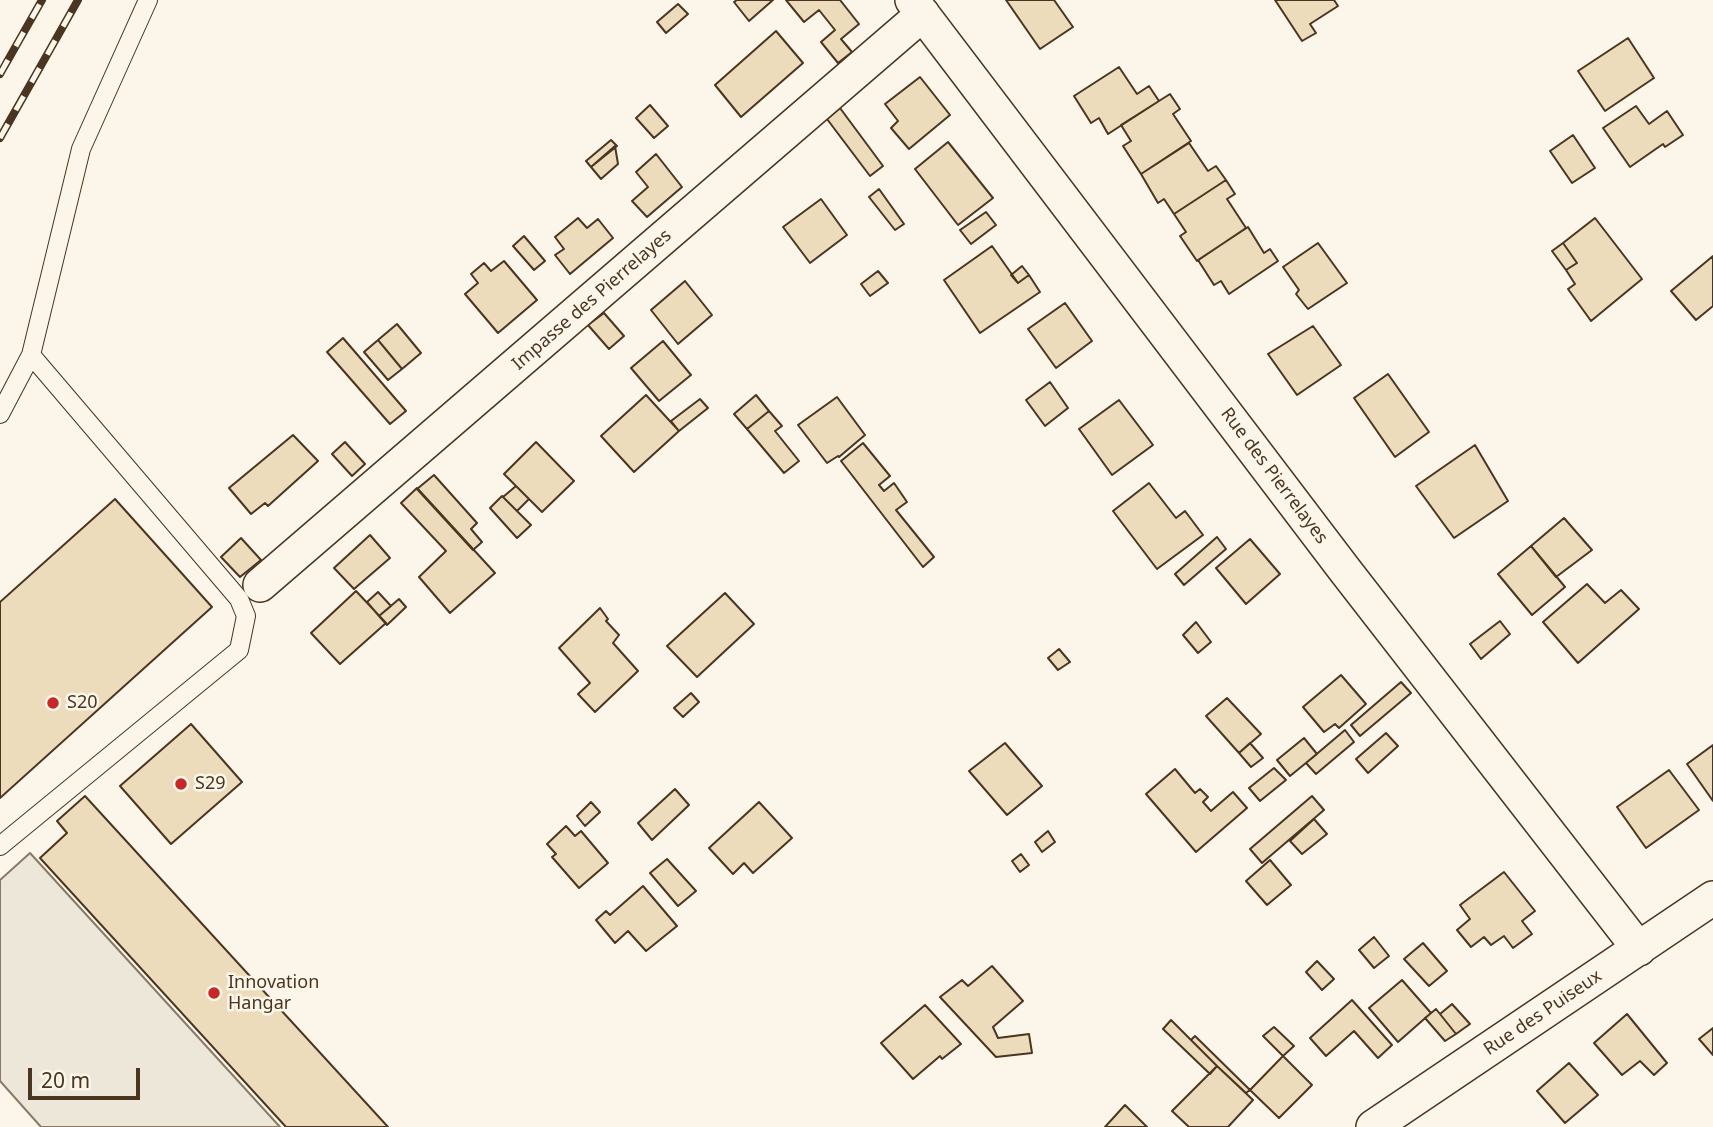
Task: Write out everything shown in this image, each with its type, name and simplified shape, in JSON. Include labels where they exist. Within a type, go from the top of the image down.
[{"type":"street","name":"Impasse des Pierrelayes","points":[[260,585],[918,7]]},
{"type":"street","name":"Rue des Pierrelayes","points":[[918,7],[1344,569],[1639,949]]},
{"type":"street","name":"Rue des Puiseux","points":[[1373,1127],[1713,898]]},
{"type":"lane","points":[[0,414],[31,355],[81,149],[148,0]]},
{"type":"lane","points":[[0,846],[239,650],[246,616],[239,599],[31,355]]},
{"type":"shaded area","points":[[30,853],[280,1127],[41,1127],[0,1081],[0,880]]},
{"type":"building","points":[[773,0],[749,21],[734,2]]},
{"type":"building","points":[[786,0],[840,0],[859,24],[841,39],[852,52],[838,63],[821,42],[835,30],[819,10],[804,22]]},
{"type":"building","points":[[1006,0],[1054,0],[1073,27],[1040,49]]},
{"type":"building","points":[[1275,0],[1334,0],[1338,6],[1310,24],[1316,33],[1302,41]]},
{"type":"building","points":[[678,4],[688,14],[666,33],[657,22]]},
{"type":"building","points":[[776,31],[803,63],[741,117],[715,85]]},
{"type":"building","points":[[1628,38],[1654,78],[1605,111],[1578,71]]},
{"type":"building","points":[[1119,67],[1137,94],[1149,86],[1159,101],[1108,134],[1099,118],[1091,123],[1074,96]]},
{"type":"building","points":[[920,77],[950,115],[909,149],[891,128],[898,121],[885,104]]},
{"type":"building","points":[[1170,94],[1180,109],[1173,114],[1191,141],[1141,174],[1123,146],[1131,141],[1121,125]]},
{"type":"building","points":[[650,105],[668,126],[654,138],[636,118]]},
{"type":"building","points":[[1636,106],[1649,124],[1667,111],[1683,135],[1665,147],[1663,144],[1630,167],[1603,128]]},
{"type":"building","points":[[840,108],[883,166],[870,176],[827,119]]},
{"type":"building","points":[[1573,135],[1595,168],[1572,183],[1550,151]]},
{"type":"building","points":[[611,140],[617,146],[591,167],[586,161]]},
{"type":"building","points":[[948,142],[993,198],[958,225],[915,169]]},
{"type":"building","points":[[1189,143],[1208,171],[1216,166],[1226,180],[1174,214],[1164,199],[1158,203],[1141,174]]},
{"type":"building","points":[[615,146],[618,164],[601,179],[591,167]]},
{"type":"building","points":[[656,154],[682,187],[647,217],[632,201],[648,187],[636,172]]},
{"type":"building","points":[[1226,180],[1235,194],[1227,199],[1246,228],[1197,261],[1180,236],[1186,232],[1174,214]]},
{"type":"building","points":[[879,189],[904,224],[895,230],[869,197]]},
{"type":"building","points":[[821,199],[847,235],[810,263],[783,227]]},
{"type":"building","points":[[986,212],[996,225],[971,244],[960,230]]},
{"type":"building","points":[[578,218],[587,228],[598,219],[613,238],[570,274],[555,255],[564,249],[555,237]]},
{"type":"building","points":[[1595,218],[1642,279],[1591,321],[1568,289],[1575,284],[1566,270],[1577,263],[1563,243]]},
{"type":"building","points":[[1248,227],[1264,253],[1270,249],[1278,261],[1229,294],[1221,281],[1214,285],[1198,260]]},
{"type":"building","points":[[524,236],[545,261],[534,270],[513,246]]},
{"type":"building","points":[[1318,243],[1347,283],[1308,309],[1296,294],[1299,290],[1283,267]]},
{"type":"building","points":[[1563,243],[1577,263],[1566,270],[1552,251]]},
{"type":"building","points":[[992,246],[1018,283],[1029,275],[1040,292],[980,333],[944,280]]},
{"type":"building","points":[[1713,256],[1713,306],[1696,320],[1671,291]]},
{"type":"building","points":[[504,261],[537,300],[498,333],[465,294],[478,283],[471,274],[484,263],[491,271]]},
{"type":"building","points":[[1022,266],[1029,275],[1018,283],[1011,275]]},
{"type":"building","points":[[878,271],[888,283],[870,296],[861,284]]},
{"type":"building","points":[[685,281],[712,315],[678,344],[651,310]]},
{"type":"building","points":[[1065,303],[1092,341],[1056,368],[1028,329]]},
{"type":"building","points":[[604,313],[624,336],[609,349],[588,325]]},
{"type":"building","points":[[397,324],[421,353],[402,369],[378,340]]},
{"type":"building","points":[[1313,326],[1341,365],[1297,395],[1268,354]]},
{"type":"building","points":[[343,338],[406,411],[390,424],[327,352]]},
{"type":"building","points":[[378,340],[402,369],[388,380],[364,352]]},
{"type":"building","points":[[663,341],[691,375],[659,401],[631,368]]},
{"type":"building","points":[[1388,374],[1429,432],[1395,457],[1354,398]]},
{"type":"building","points":[[1050,382],[1068,408],[1045,426],[1026,400]]},
{"type":"building","points":[[646,395],[679,431],[634,472],[601,436]]},
{"type":"building","points":[[756,395],[769,411],[747,429],[734,414]]},
{"type":"building","points":[[837,397],[865,435],[839,457],[827,463],[798,425]]},
{"type":"building","points":[[700,399],[708,408],[679,431],[671,421]]},
{"type":"building","points":[[1119,400],[1153,445],[1112,475],[1079,429]]},
{"type":"building","points":[[769,411],[782,426],[775,431],[799,461],[784,473],[747,429]]},
{"type":"building","points":[[293,435],[318,461],[268,506],[265,503],[251,514],[229,488]]},
{"type":"building","points":[[345,442],[365,464],[352,476],[332,454]]},
{"type":"building","points":[[536,442],[574,481],[542,512],[504,474]]},
{"type":"building","points":[[863,443],[890,476],[879,485],[884,491],[894,483],[907,502],[896,510],[934,557],[923,567],[841,461]]},
{"type":"building","points":[[1475,445],[1508,501],[1454,538],[1416,486]]},
{"type":"building","points":[[434,475],[477,523],[471,529],[482,542],[473,550],[417,489]]},
{"type":"building","points":[[1149,483],[1176,518],[1185,511],[1203,535],[1157,569],[1113,511]]},
{"type":"building","points":[[516,486],[529,499],[517,511],[503,497]]},
{"type":"building","points":[[417,488],[495,573],[450,613],[419,577],[446,551],[401,503]]},
{"type":"building","points":[[502,496],[531,525],[517,538],[490,508]]},
{"type":"building","name":"S20","points":[[115,499],[212,607],[0,798],[0,602]]},
{"type":"building","points":[[1564,518],[1592,550],[1556,577],[1531,546]]},
{"type":"building","points":[[370,535],[390,558],[354,589],[334,568]]},
{"type":"building","points":[[1217,537],[1226,549],[1184,585],[1175,574]]},
{"type":"building","points":[[241,538],[261,560],[240,577],[221,557]]},
{"type":"building","points":[[1250,539],[1280,574],[1246,604],[1216,568]]},
{"type":"building","points":[[1531,546],[1565,587],[1532,615],[1498,574]]},
{"type":"building","points":[[1587,584],[1605,603],[1621,590],[1639,609],[1578,663],[1543,622]]},
{"type":"building","points":[[356,591],[386,623],[340,664],[311,633]]},
{"type":"building","points":[[378,592],[391,606],[379,616],[367,602]]},
{"type":"building","points":[[725,593],[754,624],[697,677],[667,646]]},
{"type":"building","points":[[399,599],[406,607],[387,625],[379,616]]},
{"type":"building","points":[[600,608],[608,619],[606,621],[619,635],[613,643],[638,671],[595,712],[578,694],[590,683],[559,648]]},
{"type":"building","points":[[1500,621],[1510,634],[1481,659],[1470,644]]},
{"type":"building","points":[[1196,622],[1211,642],[1198,653],[1183,635]]},
{"type":"building","points":[[1059,649],[1070,662],[1058,670],[1048,658]]},
{"type":"building","points":[[1341,675],[1366,704],[1339,728],[1335,724],[1324,732],[1303,707]]},
{"type":"building","points":[[1401,682],[1411,693],[1360,736],[1351,725]]},
{"type":"building","points":[[691,693],[699,702],[683,717],[674,708]]},
{"type":"building","points":[[1227,698],[1261,734],[1239,753],[1206,716]]},
{"type":"building","name":"S29","points":[[191,724],[242,782],[171,844],[120,786]]},
{"type":"building","points":[[1345,730],[1354,742],[1316,774],[1306,763]]},
{"type":"building","points":[[1386,733],[1398,746],[1368,773],[1356,759]]},
{"type":"building","points":[[1304,738],[1317,754],[1290,776],[1277,760]]},
{"type":"building","points":[[1005,743],[1042,786],[1007,815],[969,771]]},
{"type":"building","points":[[1250,743],[1263,758],[1251,767],[1239,753]]},
{"type":"building","points":[[1713,745],[1713,801],[1687,764]]},
{"type":"building","points":[[1274,768],[1286,780],[1260,801],[1249,788]]},
{"type":"building","points":[[1175,769],[1195,793],[1200,789],[1208,797],[1203,802],[1211,811],[1233,792],[1247,808],[1196,852],[1146,794]]},
{"type":"building","points":[[1669,770],[1699,810],[1646,848],[1617,807]]},
{"type":"building","points":[[675,789],[689,805],[652,840],[638,823]]},
{"type":"building","name":"Innovation Hangar","points":[[85,796],[388,1127],[286,1127],[40,858],[67,833],[57,821]]},
{"type":"building","points":[[1312,796],[1324,810],[1262,863],[1250,849]]},
{"type":"building","points":[[591,802],[600,812],[585,826],[577,816]]},
{"type":"building","points":[[759,802],[792,838],[753,873],[744,863],[733,874],[709,848]]},
{"type":"building","points":[[1314,819],[1327,834],[1302,854],[1290,841]]},
{"type":"building","points":[[566,826],[575,836],[581,831],[608,863],[579,888],[552,857],[556,854],[547,844]]},
{"type":"building","points":[[1048,831],[1055,842],[1042,852],[1035,842]]},
{"type":"building","points":[[1021,854],[1029,865],[1020,872],[1012,861]]},
{"type":"building","points":[[667,859],[696,891],[678,906],[650,873]]},
{"type":"building","points":[[1270,860],[1291,885],[1267,905],[1246,881]]},
{"type":"building","points":[[1504,872],[1535,911],[1522,921],[1532,934],[1513,948],[1504,936],[1491,945],[1484,937],[1471,947],[1457,930],[1470,919],[1460,905]]},
{"type":"building","points":[[643,886],[677,926],[646,951],[628,931],[615,943],[596,920],[606,911],[610,915]]},
{"type":"building","points":[[1374,937],[1389,956],[1374,968],[1359,950]]},
{"type":"building","points":[[1423,943],[1447,971],[1429,986],[1404,959]]},
{"type":"building","points":[[1317,961],[1334,979],[1322,990],[1306,972]]},
{"type":"building","points":[[992,966],[1023,1001],[993,1027],[998,1038],[1029,1034],[1032,1053],[996,1057],[940,997],[962,980],[968,986]]},
{"type":"building","points":[[1402,980],[1431,1013],[1398,1042],[1369,1008]]},
{"type":"building","points":[[1352,1000],[1392,1045],[1378,1058],[1354,1031],[1326,1056],[1310,1038]]},
{"type":"building","points":[[1452,1004],[1470,1024],[1456,1034],[1440,1014]]},
{"type":"building","points":[[925,1005],[961,1044],[942,1059],[940,1056],[913,1079],[881,1043]]},
{"type":"building","points":[[1436,1009],[1456,1034],[1445,1041],[1425,1018]]},
{"type":"building","points":[[1627,1014],[1667,1063],[1654,1075],[1640,1061],[1622,1075],[1594,1043]]},
{"type":"building","points":[[1171,1020],[1217,1066],[1210,1074],[1163,1029]]},
{"type":"building","points":[[1274,1027],[1294,1046],[1283,1056],[1263,1036]]},
{"type":"building","points":[[1713,1028],[1713,1055],[1699,1039]]},
{"type":"building","points":[[1195,1036],[1250,1090],[1246,1093],[1217,1066],[1191,1040]]},
{"type":"building","points":[[1283,1056],[1312,1085],[1279,1118],[1250,1090]]},
{"type":"building","points":[[1569,1063],[1598,1095],[1565,1123],[1537,1091]]},
{"type":"building","points":[[1217,1066],[1253,1100],[1228,1127],[1189,1127],[1172,1111]]},
{"type":"building","points":[[1125,1105],[1147,1127],[1105,1127]]},
{"type":"railway","points":[[0,74],[42,0]]},
{"type":"railway","points":[[0,138],[78,0]]},
{"type":"place","name":"S20","points":[[53,703]]},
{"type":"place","name":"S29","points":[[181,784]]},
{"type":"place","name":"Innovation Hangar","points":[[214,993]]}]
